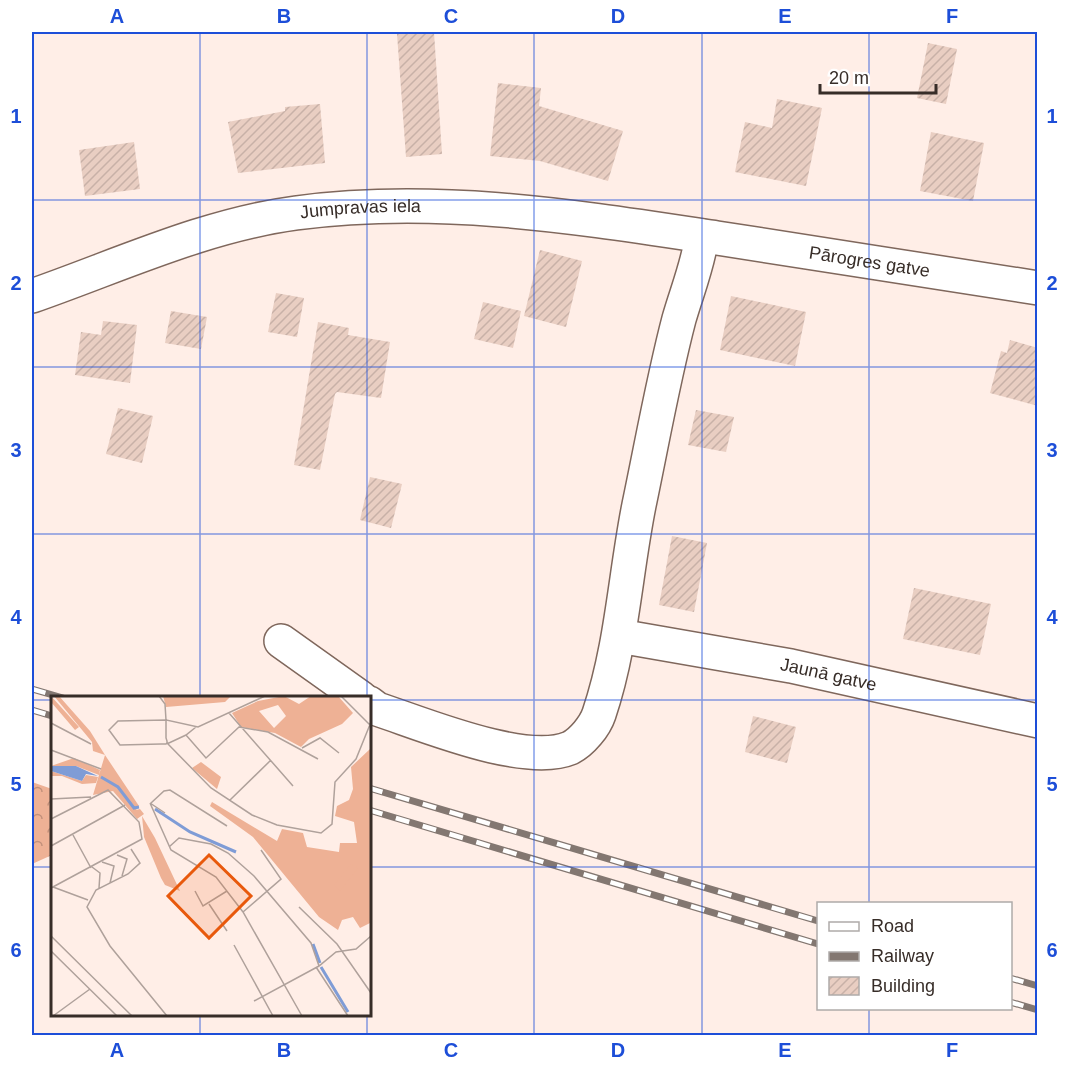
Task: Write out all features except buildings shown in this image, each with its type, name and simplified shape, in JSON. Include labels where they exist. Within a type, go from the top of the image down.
[{"type":"street","name":"Jumpravas iela","points":[[32,296],[230,225],[296,213],[375,206],[475,207],[595,219],[702,236]]},
{"type":"street","name":"Pārogres gatve","points":[[702,236],[1038,288]]},
{"type":"street","points":[[370,703],[450,734],[531,753],[571,748],[586,735],[598,716],[619,636],[639,508],[680,318],[698,262],[702,236]]},
{"type":"street","name":"Jaunā gatve","points":[[619,636],[791,666],[1038,721]]},
{"type":"street","points":[[281,641],[358,696]]},
{"type":"green space","points":[[32,782],[51,789],[51,855],[32,864]]},
{"type":"railway","points":[[32,689],[56,696]]},
{"type":"railway","points":[[32,710],[51,716]]},
{"type":"railway","points":[[370,788],[817,921]]},
{"type":"railway","points":[[370,810],[817,944]]},
{"type":"railway","points":[[1012,979],[1038,986]]},
{"type":"railway","points":[[1012,1003],[1038,1010]]}]
